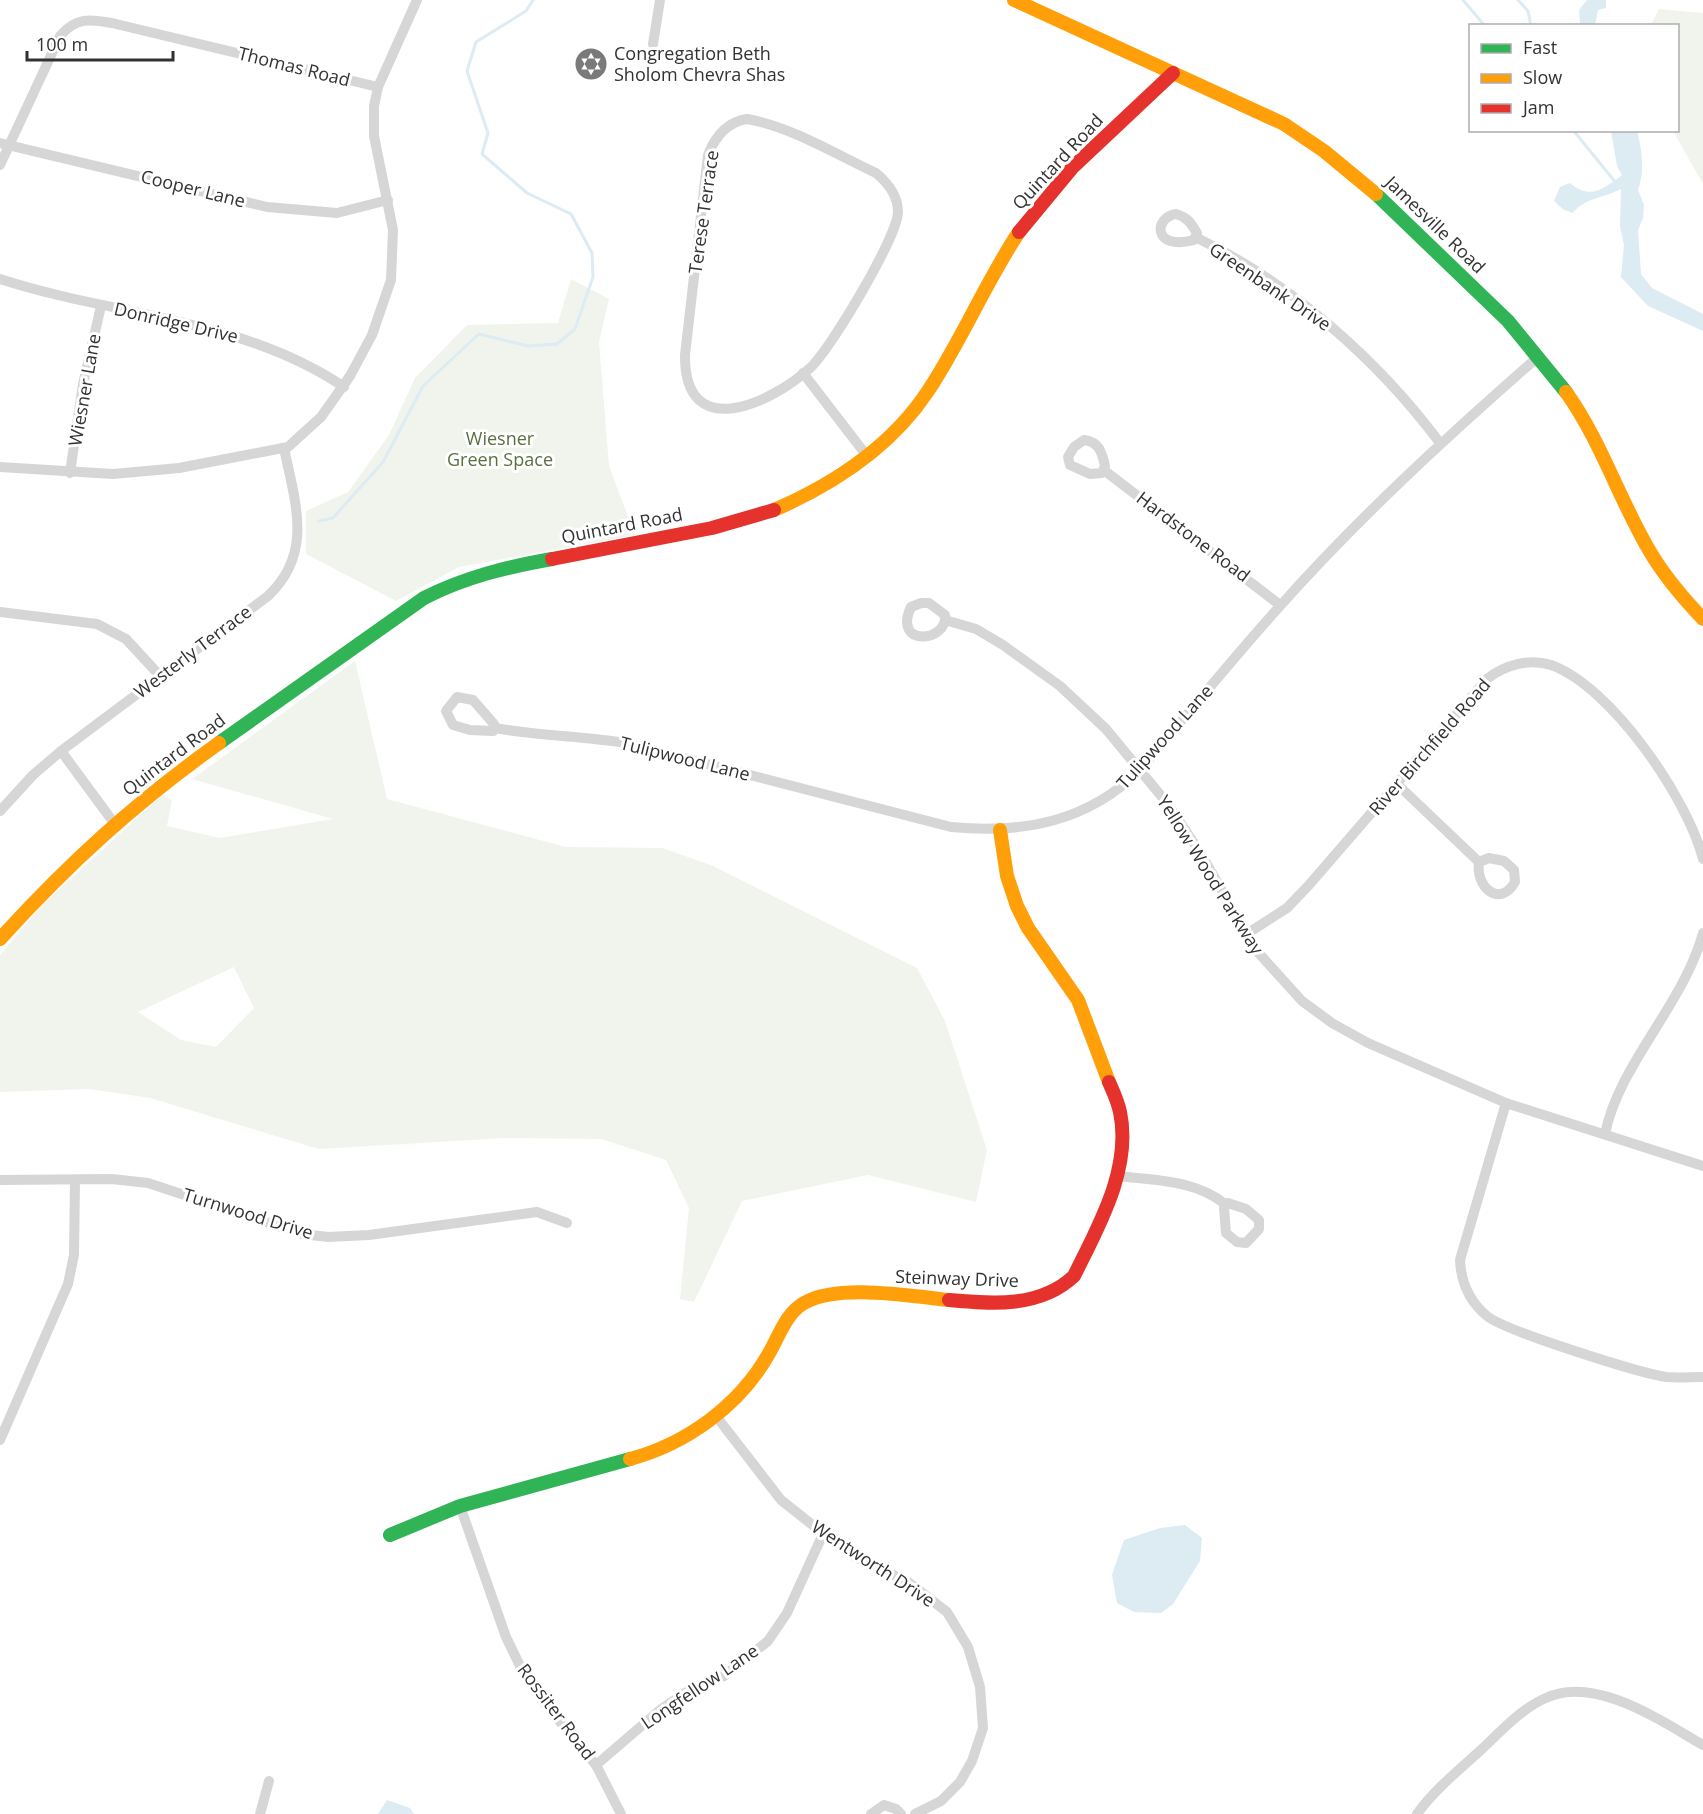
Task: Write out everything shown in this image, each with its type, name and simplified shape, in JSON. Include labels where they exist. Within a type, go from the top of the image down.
[{"type":"street","points":[[0,467],[113,474],[178,468],[284,448],[299,439],[321,417],[344,387],[372,334],[391,279],[394,240],[374,136],[374,106],[378,87],[417,0]]},
{"type":"street","points":[[653,44],[660,0]]},
{"type":"street","name":"Jamesville Road","points":[[1014,0],[1284,124],[1319,145],[1355,173],[1442,256],[1539,356],[1576,406],[1606,457],[1662,570],[1703,619]]},
{"type":"street","name":"Thomas Road","points":[[5,145],[60,36],[69,25],[82,20],[112,23],[378,87]]},
{"type":"street","name":"Quintard Road","points":[[0,939],[49,885],[114,823],[338,657],[424,598],[451,584],[531,562],[724,526],[780,506],[818,488],[867,456],[891,437],[928,391],[988,281],[1038,205],[1078,162],[1173,73]]},
{"type":"street","name":"Terese Terrace","points":[[741,120],[764,122],[876,173],[886,181],[895,196],[898,211],[896,222],[880,256],[828,347],[803,374],[779,390],[740,408],[727,411],[715,409],[697,398],[685,374],[708,155],[723,130],[741,120]]},
{"type":"street","points":[[0,165],[5,145]]},
{"type":"street","name":"Cooper Lane","points":[[5,145],[267,207],[337,213],[388,200]]},
{"type":"street","name":"Greenbank Drive","points":[[1197,238],[1255,272],[1337,333],[1387,380],[1440,443]]},
{"type":"street","name":"Donridge Drive","points":[[0,279],[100,306],[207,328],[256,342],[299,360],[344,387]]},
{"type":"street","name":"Wiesner Lane","points":[[70,473],[83,384],[100,306]]},
{"type":"street","name":"Tulipwood Lane","points":[[495,728],[538,736],[588,737],[626,743],[951,827],[1000,830],[1054,821],[1086,808],[1120,790],[1141,769],[1280,605],[1440,443],[1539,356]]},
{"type":"street","points":[[803,374],[867,456]]},
{"type":"street","name":"Westerly Terrace","points":[[0,812],[33,775],[61,751],[268,596],[291,566],[298,529],[284,448]]},
{"type":"street","name":"Hardstone Road","points":[[1105,471],[1280,605]]},
{"type":"street","points":[[0,612],[97,624],[126,639],[160,676]]},
{"type":"street","name":"Yellow Wood Parkway","points":[[945,621],[976,629],[1060,687],[1106,729],[1141,769],[1200,852],[1245,935],[1274,973],[1302,1001],[1332,1023],[1368,1043],[1506,1103],[1703,1166]]},
{"type":"street","name":"River Birchfield Road","points":[[1245,935],[1287,908],[1496,672],[1517,664],[1549,664],[1580,682],[1611,711],[1663,774],[1690,822],[1703,859]]},
{"type":"street","points":[[61,751],[114,823]]},
{"type":"street","points":[[1397,784],[1479,862]]},
{"type":"street","name":"Steinway Drive","points":[[390,1535],[460,1506],[652,1452],[716,1416],[745,1391],[769,1354],[782,1326],[804,1303],[848,1291],[961,1301],[1019,1300],[1043,1297],[1062,1287],[1082,1263],[1118,1176],[1124,1137],[1117,1099],[1078,1000],[1028,928],[1017,906],[1007,876],[1000,830]]},
{"type":"street","points":[[1605,1134],[1614,1104],[1682,984],[1703,933]]},
{"type":"street","points":[[1506,1103],[1483,1175],[1460,1260],[1464,1285],[1477,1306],[1489,1318],[1501,1325],[1638,1370],[1667,1377],[1703,1377]]},
{"type":"street","points":[[1118,1176],[1192,1186],[1215,1196],[1225,1204]]},
{"type":"street","name":"Turnwood Drive","points":[[0,1180],[112,1179],[148,1184],[302,1234],[328,1237],[369,1235],[537,1212],[567,1223]]},
{"type":"street","points":[[0,1440],[68,1284],[74,1255],[75,1180]]},
{"type":"street","name":"Wentworth Drive","points":[[716,1416],[781,1500],[857,1558],[908,1582],[947,1612],[968,1647],[980,1687],[983,1728],[972,1761],[960,1782],[941,1801],[915,1814]]},
{"type":"street","name":"Rossiter Road","points":[[460,1506],[506,1637],[521,1668],[542,1700],[597,1765],[621,1814]]},
{"type":"street","name":"Longfellow Lane","points":[[597,1765],[660,1710],[693,1688],[724,1676],[768,1641],[787,1613],[823,1534]]},
{"type":"street","points":[[1417,1814],[1456,1773],[1516,1719],[1546,1697],[1565,1692],[1581,1690],[1608,1696],[1703,1745]]},
{"type":"street","points":[[260,1814],[270,1781]]},
{"type":"street","points":[[870,1814],[884,1806],[896,1809],[901,1814]]},
{"type":"green space","points":[[1659,9],[1703,13],[1703,184],[1674,132],[1679,132],[1679,24],[1652,24]]},
{"type":"green space","name":"Wiesner Green Space","points":[[571,279],[609,299],[599,342],[609,466],[635,535],[459,567],[396,601],[306,554],[306,511],[348,492],[389,435],[415,378],[467,325],[558,323]]},
{"type":"green space","points":[[355,661],[387,799],[566,847],[663,848],[713,866],[917,968],[945,1021],[987,1150],[976,1202],[868,1175],[742,1201],[694,1302],[680,1299],[689,1208],[666,1160],[601,1139],[505,1138],[319,1149],[150,1098],[89,1089],[0,1092],[0,955],[41,906],[162,795],[172,800],[167,826],[220,838],[333,819],[192,779]],"holes":[[[234,967],[254,1008],[216,1047],[181,1040],[138,1012]]]},
{"type":"shaded area","points":[[1587,0],[1606,0],[1606,8],[1598,10],[1595,24],[1580,24],[1579,10]]},
{"type":"shaded area","points":[[1611,132],[1637,132],[1642,168],[1638,190],[1644,205],[1643,218],[1638,230],[1641,274],[1652,288],[1703,314],[1703,331],[1648,306],[1621,277],[1624,245],[1620,227],[1621,189],[1583,204],[1573,213],[1564,210],[1554,201],[1560,187],[1570,183],[1584,191],[1591,192],[1603,188],[1622,175],[1617,166]]},
{"type":"shaded area","points":[[1185,1525],[1202,1538],[1200,1561],[1173,1604],[1161,1613],[1134,1612],[1117,1603],[1112,1575],[1124,1540],[1160,1528]]},
{"type":"shaded area","points":[[387,1800],[410,1808],[414,1814],[378,1814]]},
{"type":"waterway","points":[[319,521],[333,518],[383,462],[423,386],[479,334],[528,346],[557,344],[575,329],[593,277],[592,253],[571,214],[527,193],[482,154],[488,133],[467,71],[476,42],[526,11],[533,0]]},
{"type":"waterway","points":[[1463,0],[1483,24]]},
{"type":"waterway","points":[[1518,0],[1528,11],[1531,24]]},
{"type":"waterway","points":[[1575,132],[1616,183]]},
{"type":"traffic: fast","points":[[1376,194],[1508,321],[1566,392]]},
{"type":"traffic: fast","points":[[219,743],[424,598],[455,584],[487,574],[552,559]]},
{"type":"traffic: fast","points":[[390,1535],[460,1506],[630,1459]]},
{"type":"traffic: slow","points":[[1014,0],[1284,124],[1324,151],[1376,194]]},
{"type":"traffic: slow","points":[[774,510],[839,476],[860,462],[897,430],[940,372],[1019,232]]},
{"type":"traffic: slow","points":[[1566,392],[1590,430],[1649,550],[1674,586],[1703,619]]},
{"type":"traffic: slow","points":[[0,939],[77,859],[159,788],[219,743]]},
{"type":"traffic: slow","points":[[1000,830],[1007,876],[1017,906],[1028,928],[1078,1000],[1109,1082]]},
{"type":"traffic: slow","points":[[630,1459],[671,1444],[691,1433],[726,1406],[756,1373],[787,1320],[804,1303],[818,1297],[855,1292],[949,1300]]},
{"type":"traffic: jam","points":[[1019,232],[1072,168],[1173,73]]},
{"type":"traffic: jam","points":[[552,559],[712,528],[774,510]]},
{"type":"traffic: jam","points":[[949,1300],[999,1303],[1031,1299],[1061,1286],[1074,1276],[1102,1218],[1117,1176],[1121,1155],[1120,1112],[1109,1082]]},
{"type":"place","name":"Congregation Beth Sholom Chevra Shas","points":[[591,64]]}]
